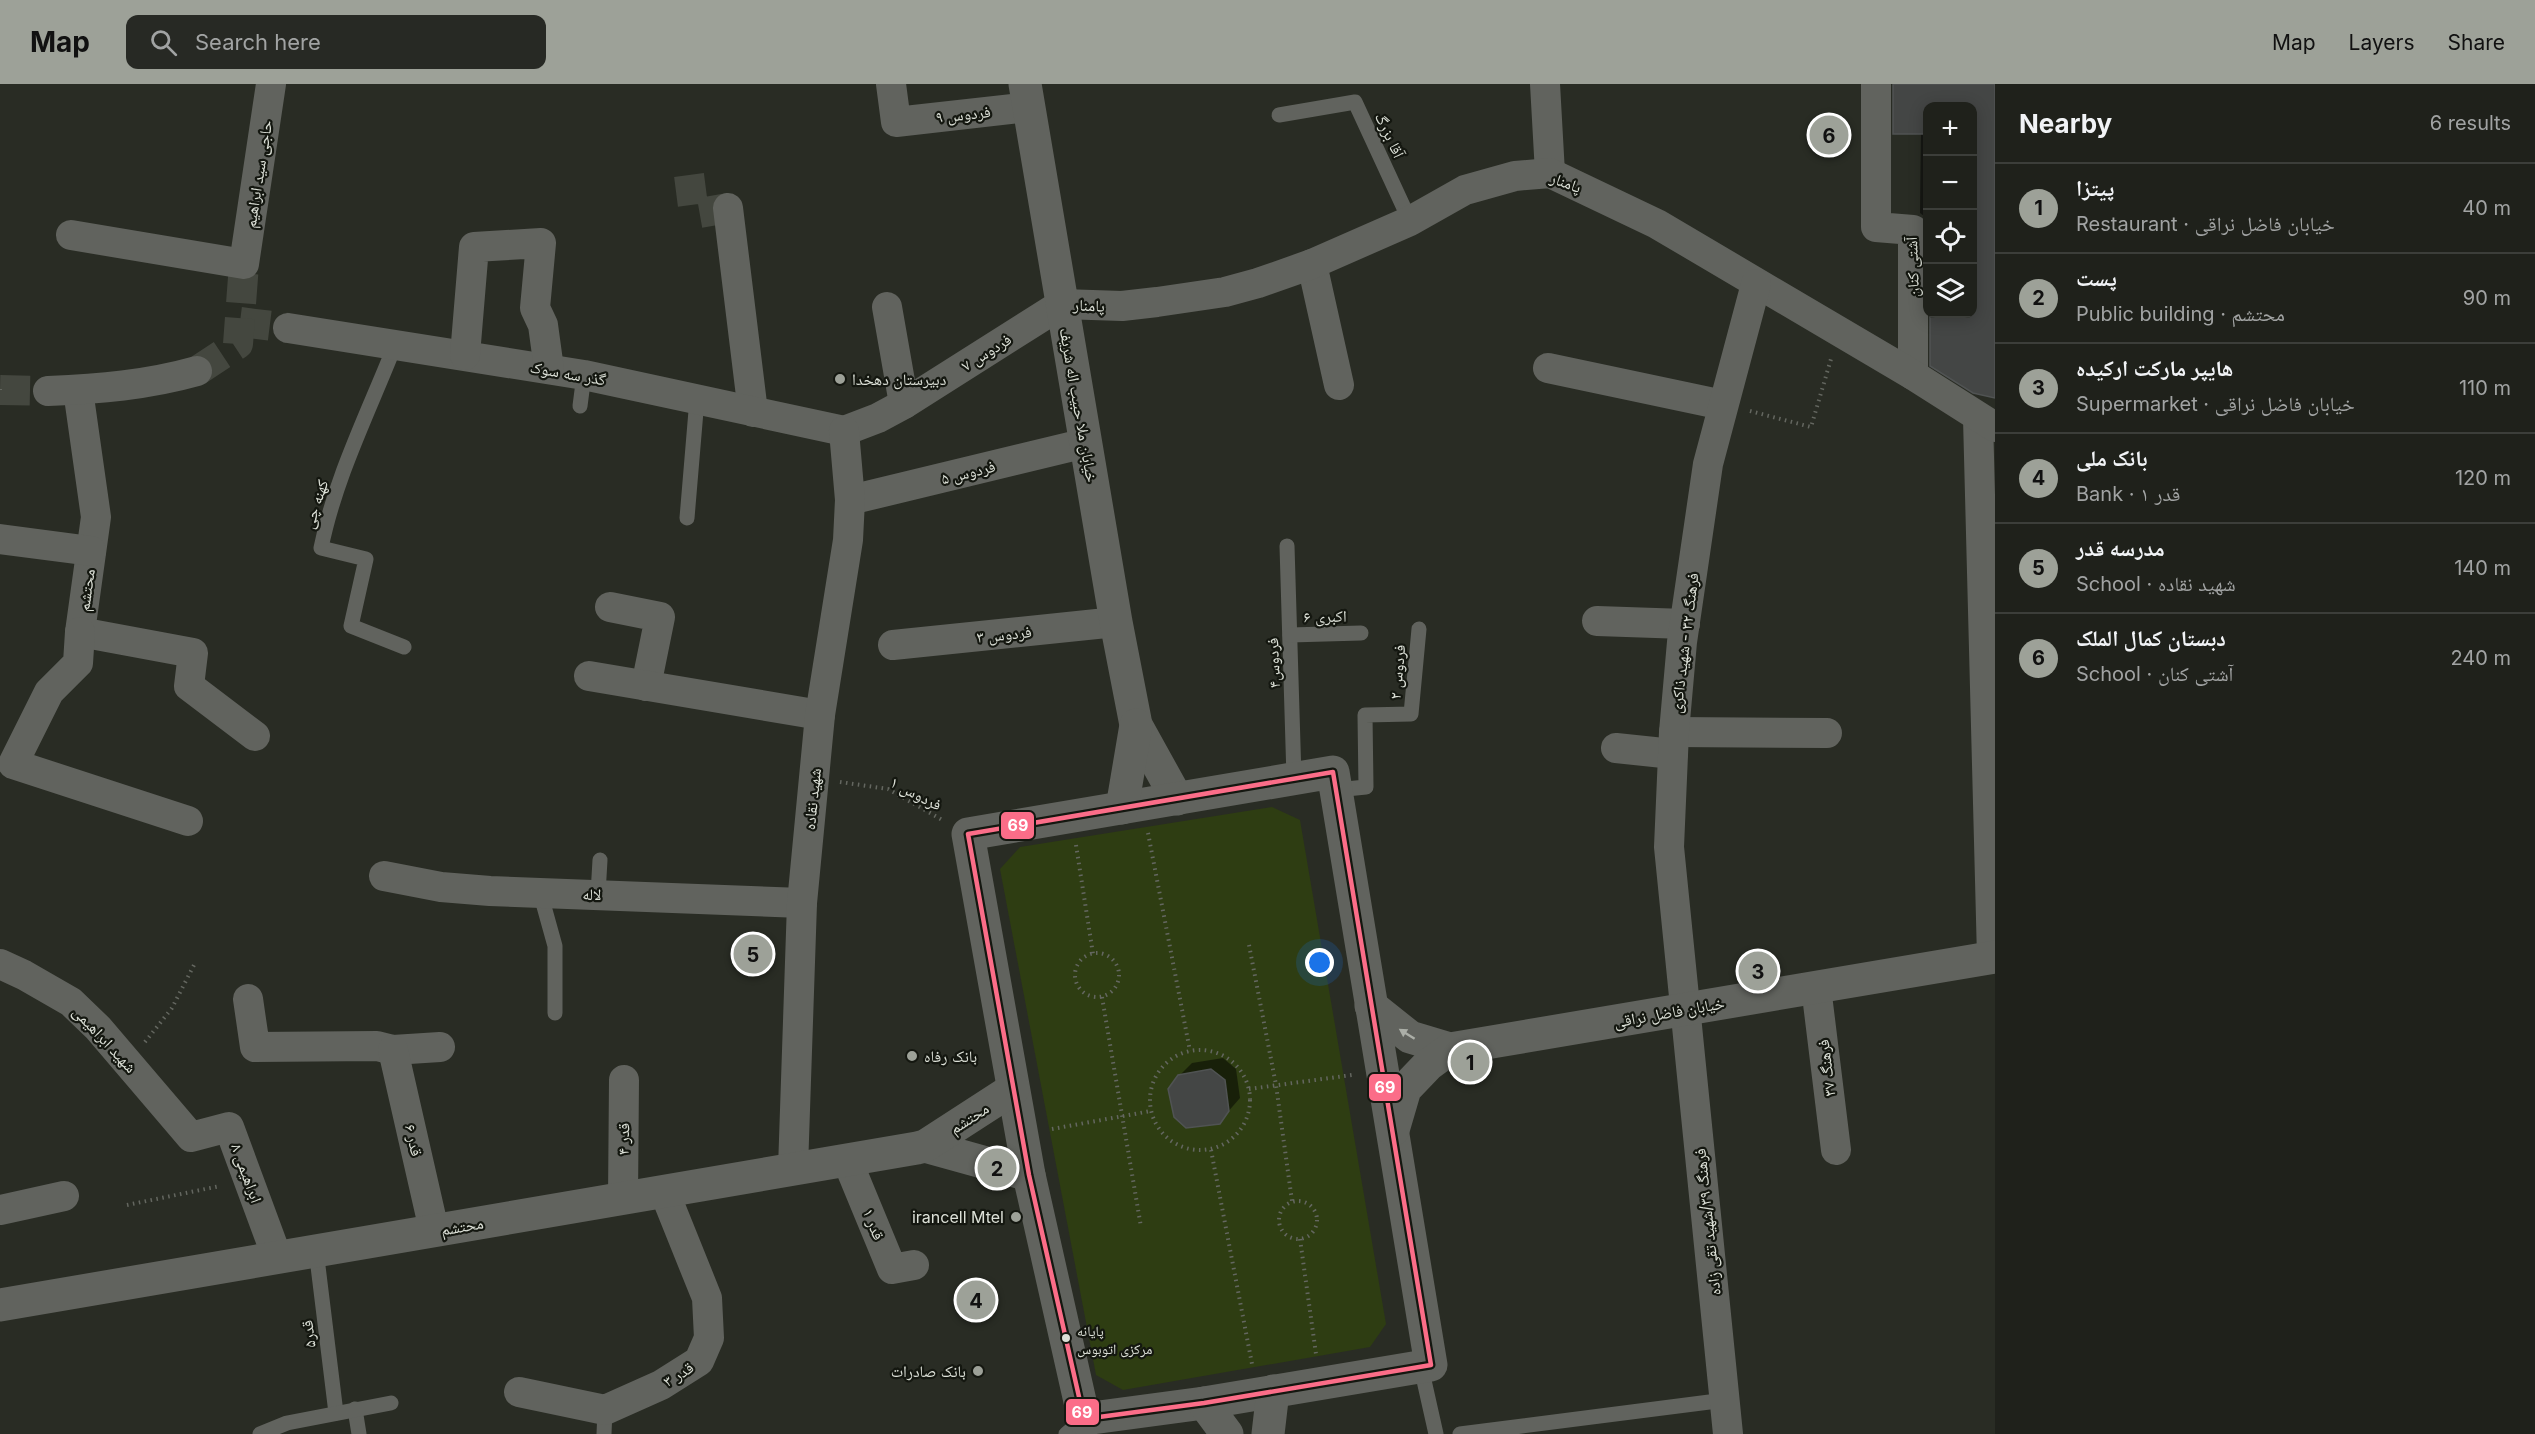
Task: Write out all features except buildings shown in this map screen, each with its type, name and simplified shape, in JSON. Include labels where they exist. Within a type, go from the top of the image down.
[{"type":"main road","name":"خیابان ملا حبیب اله شریف","points":[[1027,96],[1116,622],[1136,725],[1133,806]]},
{"type":"main road","name":"خیابان ملا حبیب اله شریف","points":[[1136,725],[1177,799]]},
{"type":"main road","points":[[1333,772],[1336,790],[1431,1365],[1075,1426],[968,834],[1333,772]]},
{"type":"main road","name":"خیابان فاضل نراقی","points":[[1392,1134],[1405,1089],[1428,1065],[1450,1050],[1816,987],[1994,961]]},
{"type":"main road","name":"خیابان فاضل نراقی","points":[[1371,1006],[1410,1037],[1450,1050]]},
{"type":"main road","name":"محتشم","points":[[0,1305],[925,1146],[1013,1089]]},
{"type":"main road","name":"محتشم","points":[[925,1146],[1029,1175]]},
{"type":"main road","points":[[1265,1392],[1268,1434]]},
{"type":"main road","points":[[1204,1403],[1227,1434]]},
{"type":"street","name":"حاجی سید ابراهیم","points":[[71,235],[244,264],[271,84]]},
{"type":"street","name":"فردوس ۹","points":[[891,84],[896,122],[1027,96]]},
{"type":"street","points":[[1545,84],[1550,173]]},
{"type":"street","name":"آشتی کنان","points":[[1876,84],[1876,227],[1913,230],[1913,375]]},
{"type":"street","name":"پامنار","points":[[1062,304],[1122,306],[1225,292],[1312,264],[1410,221],[1465,190],[1515,176],[1550,173],[1657,224],[1838,333],[1913,375],[1987,423]]},
{"type":"street","points":[[729,208],[753,412]]},
{"type":"street","points":[[465,355],[474,247],[541,243],[535,308],[543,326],[549,369]]},
{"type":"street","points":[[1312,264],[1339,385]]},
{"type":"street","name":"فرهنگ ۳۲ - شهید ذاکری","points":[[1685,1009],[1669,848],[1673,743],[1685,624],[1708,464],[1756,284]]},
{"type":"street","name":"فردوس ۷","points":[[844,431],[878,418],[904,404],[1062,304]]},
{"type":"street","points":[[887,307],[904,404]]},
{"type":"street","name":"گذر سه سوک","points":[[288,328],[584,375],[844,431]]},
{"type":"street","points":[[1548,368],[1723,405]]},
{"type":"street","points":[[48,391],[136,385],[197,371]]},
{"type":"street","name":"محتشم","points":[[78,390],[96,517],[80,632],[193,653],[189,686],[255,736]]},
{"type":"street","points":[[1987,423],[1994,961]]},
{"type":"street","name":"شهید نقاده","points":[[794,1169],[802,903],[820,716],[849,540],[850,500],[844,431]]},
{"type":"street","name":"فردوس ۵","points":[[850,500],[1086,442]]},
{"type":"street","points":[[0,538],[91,551]]},
{"type":"street","points":[[610,607],[660,617],[646,686]]},
{"type":"street","points":[[1597,621],[1685,624]]},
{"type":"street","name":"فردوس ۳","points":[[893,645],[1116,622]]},
{"type":"street","points":[[80,632],[78,663],[49,692],[13,764],[188,821]]},
{"type":"street","points":[[589,676],[820,716]]},
{"type":"street","points":[[1616,748],[1827,733]]},
{"type":"street","name":"لاله","points":[[384,876],[441,887],[490,891],[802,903]]},
{"type":"street","name":"شهید ابراهیمی","points":[[0,964],[71,1002],[98,1028],[191,1137]]},
{"type":"street","name":"فرهنگ ۳۷","points":[[1816,987],[1836,1150]]},
{"type":"street","points":[[248,999],[255,1047],[377,1046],[393,1050],[440,1047]]},
{"type":"street","name":"فرهنگ ۳۹/شهید تقی زاده","points":[[1685,1009],[1728,1434]]},
{"type":"street","name":"قدر ۶","points":[[393,1050],[434,1230]]},
{"type":"street","name":"قدر ۴","points":[[623,1198],[624,1080]]},
{"type":"street","name":"ابراهیمی ۸","points":[[191,1137],[229,1127],[277,1257]]},
{"type":"street","name":"قدر ۱","points":[[847,1160],[892,1269],[914,1265]]},
{"type":"street","name":"قدر ۳","points":[[519,1392],[605,1422],[699,1361],[709,1338],[707,1298],[664,1191]]},
{"type":"street","points":[[0,1210],[64,1196]]},
{"type":"lane","name":"آقا بزرگ","points":[[1279,115],[1355,102],[1410,221]]},
{"type":"lane","name":"کهنه چی","points":[[395,345],[337,489],[326,521],[321,548],[366,560],[351,626],[404,647]]},
{"type":"lane","points":[[580,406],[584,375]]},
{"type":"lane","points":[[687,518],[697,399]]},
{"type":"lane","name":"فردوس۴","points":[[1287,546],[1294,778]]},
{"type":"lane","name":"فردوس ۲","points":[[1336,790],[1366,787],[1365,715],[1411,714],[1419,629]]},
{"type":"lane","name":"اکبری ۶","points":[[1290,635],[1361,633]]},
{"type":"lane","points":[[598,894],[600,860]]},
{"type":"lane","points":[[540,892],[555,946],[555,1013]]},
{"type":"lane","name":"قدر۵","points":[[316,1250],[336,1413]]},
{"type":"lane","points":[[1421,1367],[1436,1434]]},
{"type":"lane","points":[[1460,1434],[1725,1400]]},
{"type":"lane","points":[[260,1434],[287,1423],[392,1402]]},
{"type":"lane","points":[[355,1409],[359,1434]]},
{"type":"path","points":[[1723,405],[1811,427],[1838,333]]},
{"type":"path","name":"فردوس ۱","points":[[814,778],[888,789],[968,834]]},
{"type":"path","points":[[1133,806],[1190,1051]]},
{"type":"path","points":[[1071,816],[1094,954]]},
{"type":"path","points":[[1249,945],[1276,1085],[1292,1201]]},
{"type":"path","points":[[1094,954],[1110,958],[1118,970],[1118,984],[1114,990],[1102,997],[1095,997],[1083,991],[1076,979],[1078,964],[1094,954]]},
{"type":"path","points":[[128,1062],[172,1008],[195,964]]},
{"type":"path","points":[[1102,997],[1141,1227]]},
{"type":"path","points":[[1208,1050],[1224,1056],[1238,1067],[1249,1089],[1251,1099],[1248,1116],[1240,1131],[1227,1143],[1211,1150],[1180,1147],[1167,1138],[1157,1126],[1151,1111],[1150,1095],[1154,1080],[1163,1067],[1175,1057],[1190,1051],[1208,1050]]},
{"type":"path","points":[[1021,1134],[1151,1111]]},
{"type":"path","points":[[1211,1150],[1265,1392]]},
{"type":"path","points":[[127,1205],[249,1180]]},
{"type":"path","points":[[1292,1201],[1304,1202],[1314,1210],[1316,1215],[1317,1222],[1311,1233],[1300,1239],[1288,1237],[1278,1221],[1282,1209],[1292,1201]]},
{"type":"path","points":[[1300,1239],[1316,1356]]},
{"type":"green space","points":[[1272,807],[1300,820],[1386,1324],[1370,1347],[1123,1390],[1096,1375],[1000,869],[1020,847]]},
{"type":"tunnel","points":[[689,175],[694,214],[728,208]]},
{"type":"tunnel","points":[[197,371],[238,344],[244,264]]},
{"type":"tunnel","points":[[240,322],[288,328]]},
{"type":"tunnel","points":[[0,390],[48,391]]},
{"type":"transit line","name":"69","points":[[1333,772],[1431,1365],[1204,1403],[1084,1419],[1029,1175],[968,834],[1333,772]]},
{"type":"place","name":"دبستان کمال الملک","points":[[1829,135]]},
{"type":"place","name":"دبیرستان دهخدا","points":[[840,379]]},
{"type":"place","name":"مدرسه قدر","points":[[753,954]]},
{"type":"place","name":"هایپر مارکت ارکیده","points":[[1758,971]]},
{"type":"place","name":"بانک رفاه","points":[[912,1056]]},
{"type":"place","name":"پیتزا","points":[[1470,1062]]},
{"type":"place","name":"پست","points":[[997,1168]]},
{"type":"place","name":"irancell Mtel","points":[[1016,1217]]},
{"type":"place","name":"بانک ملی","points":[[976,1300]]},
{"type":"place","name":"پایانه مرکزی اتوبوس","points":[[1066,1338]]},
{"type":"place","name":"بانک صادرات","points":[[978,1371]]}]
